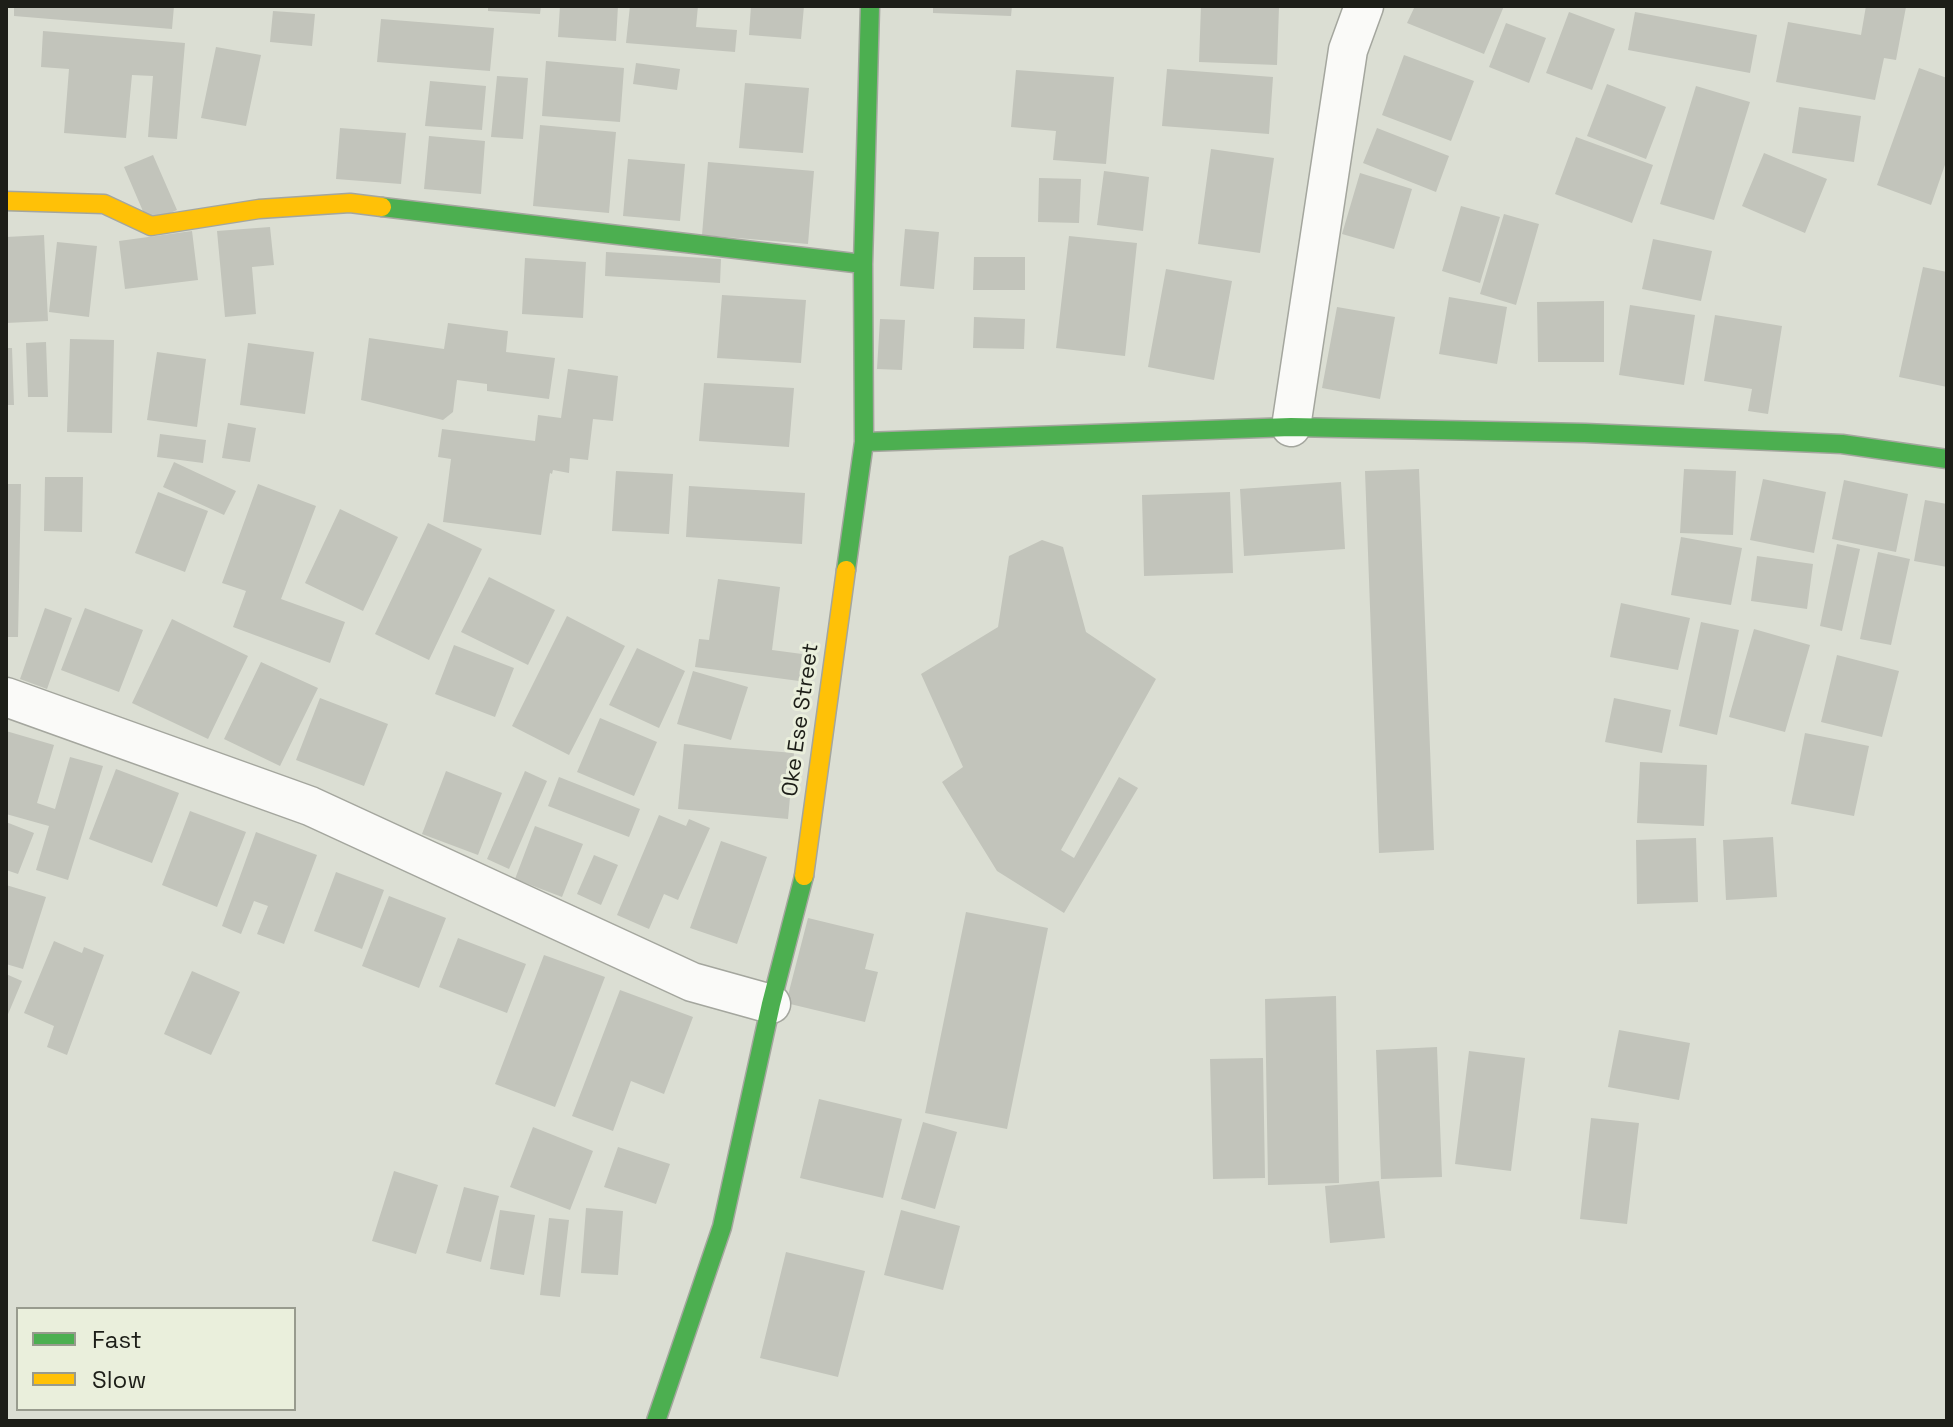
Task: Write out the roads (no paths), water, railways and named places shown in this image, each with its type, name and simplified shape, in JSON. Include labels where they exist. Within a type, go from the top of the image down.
[{"type":"street","name":"Oke Ese Street","points":[[656,1421],[722,1227],[771,1004],[803,882],[864,442],[863,264],[870,6]]},
{"type":"street","points":[[1291,427],[1348,50],[1364,6]]},
{"type":"street","points":[[6,201],[104,204],[151,226],[259,209],[350,203],[863,264]]},
{"type":"street","points":[[864,442],[1291,427],[1585,433],[1842,444],[1947,459]]},
{"type":"street","points":[[6,697],[310,806],[692,982],[771,1004]]}]
